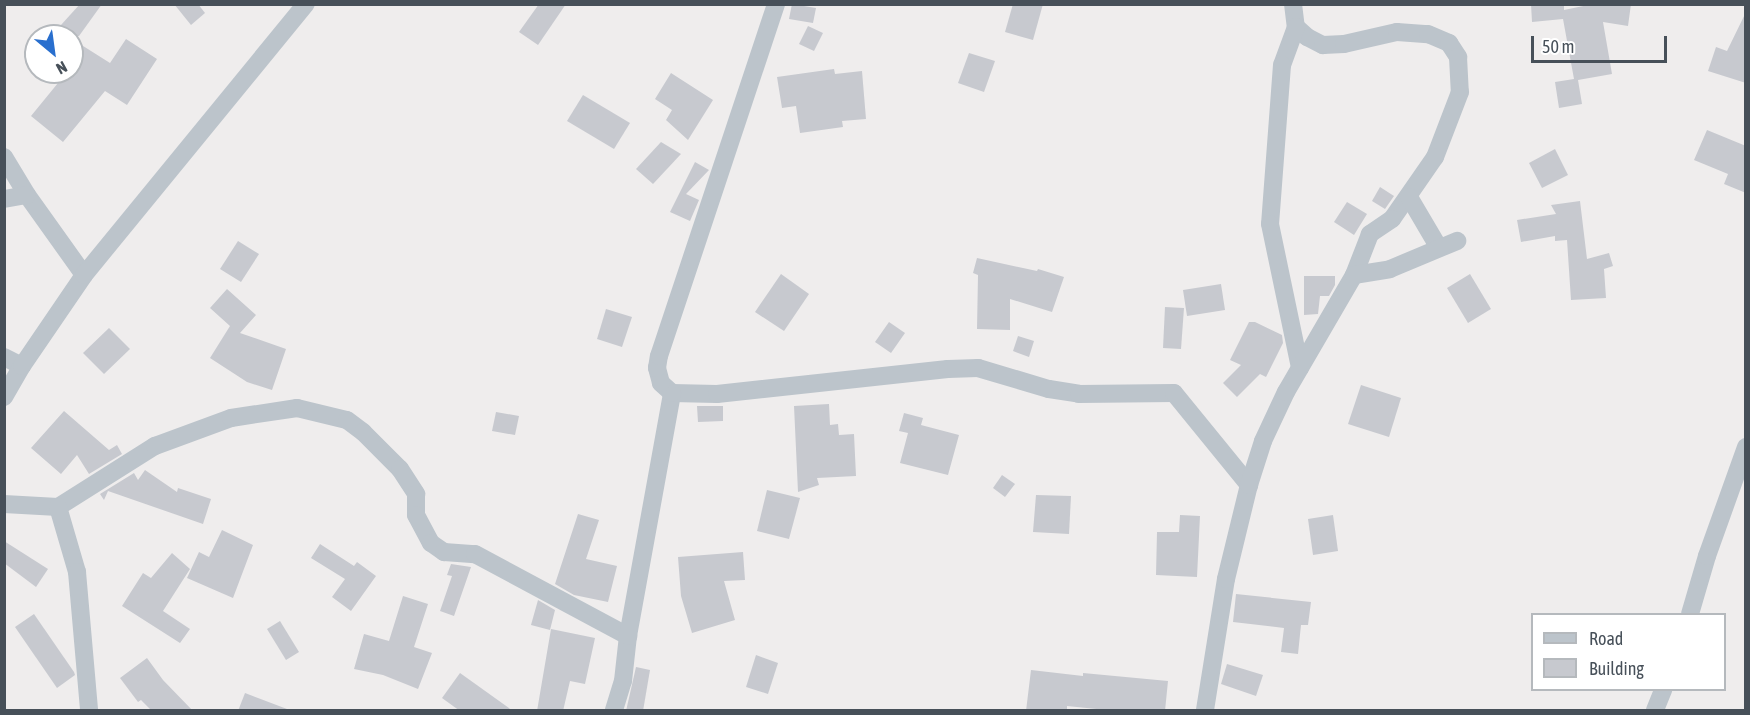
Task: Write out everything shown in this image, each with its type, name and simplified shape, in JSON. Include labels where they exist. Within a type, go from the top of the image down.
[{"type":"street","points":[[4,398],[22,366],[84,275],[306,4]]},
{"type":"street","points":[[776,4],[659,356],[657,369],[661,382],[672,393],[717,394],[948,369],[978,368],[1049,389],[1079,394],[1173,393],[1249,484]]},
{"type":"street","points":[[1293,4],[1296,27],[1282,65],[1270,224],[1300,369]]},
{"type":"street","points":[[1205,711],[1226,579],[1249,484],[1263,441],[1300,369],[1354,275],[1370,234],[1392,219],[1435,157],[1460,92],[1458,57],[1449,43],[1428,34],[1396,32],[1344,44],[1323,45],[1307,37],[1296,27]]},
{"type":"street","points":[[4,157],[27,195],[84,275]]},
{"type":"street","points":[[4,199],[27,195]]},
{"type":"street","points":[[1409,196],[1439,248]]},
{"type":"street","points":[[1354,275],[1390,269],[1456,241]]},
{"type":"street","points":[[4,357],[22,366]]},
{"type":"street","points":[[614,711],[623,681],[628,636],[672,393]]},
{"type":"street","points":[[4,504],[58,507],[155,446],[231,418],[297,408],[347,420],[363,432],[400,469],[416,494],[416,515],[421,527],[438,548],[444,552],[475,554],[628,636]]},
{"type":"street","points":[[1691,613],[1707,556],[1746,447]]},
{"type":"street","points":[[58,507],[77,572],[89,711]]},
{"type":"street","points":[[1655,711],[1663,691]]},
{"type":"building","points":[[80,4],[102,4],[84,29],[84,24],[62,24]]},
{"type":"building","points":[[174,4],[198,4],[205,13],[191,25]]},
{"type":"building","points":[[539,4],[566,4],[538,45],[519,32]]},
{"type":"building","points":[[792,4],[816,8],[813,23],[789,19]]},
{"type":"building","points":[[1013,4],[1043,4],[1033,40],[1005,32]]},
{"type":"building","points":[[1531,4],[1564,4],[1564,10],[1593,4],[1631,4],[1628,26],[1603,22],[1612,74],[1578,80],[1582,104],[1559,108],[1555,82],[1574,79],[1563,19],[1532,22]]},
{"type":"building","points":[[1746,12],[1746,83],[1708,71],[1716,47],[1727,51]]},
{"type":"building","points":[[808,26],[823,33],[814,51],[799,44]]},
{"type":"building","points":[[126,39],[157,59],[127,105],[105,91],[63,142],[31,116],[57,84],[84,84],[84,47],[110,63]]},
{"type":"building","points":[[969,53],[995,61],[984,92],[958,83]]},
{"type":"building","points":[[834,69],[835,74],[862,71],[866,119],[842,121],[843,127],[800,133],[796,106],[782,108],[777,77]]},
{"type":"building","points":[[671,73],[713,100],[688,140],[666,120],[672,110],[655,99]]},
{"type":"building","points":[[583,95],[630,123],[614,149],[567,121]]},
{"type":"building","points":[[1707,130],[1746,146],[1746,193],[1724,184],[1728,174],[1694,160]]},
{"type":"building","points":[[661,142],[681,154],[653,184],[636,169]]},
{"type":"building","points":[[1555,149],[1568,175],[1542,188],[1529,163]]},
{"type":"building","points":[[695,162],[709,170],[686,194],[699,200],[690,221],[670,212]]},
{"type":"building","points":[[1380,187],[1394,196],[1385,209],[1372,201]]},
{"type":"building","points":[[1580,201],[1587,259],[1609,253],[1613,266],[1604,269],[1606,298],[1571,300],[1567,240],[1555,241],[1555,236],[1521,242],[1517,220],[1556,214],[1551,205]]},
{"type":"building","points":[[1347,202],[1367,214],[1354,235],[1334,222]]},
{"type":"building","points":[[238,241],[259,254],[241,282],[220,269]]},
{"type":"building","points":[[977,258],[1037,271],[1038,269],[1064,277],[1052,312],[1010,299],[1010,330],[977,329],[978,275],[973,273]]},
{"type":"building","points":[[781,274],[809,294],[784,331],[755,312]]},
{"type":"building","points":[[1470,274],[1491,309],[1468,323],[1447,288]]},
{"type":"building","points":[[1304,276],[1335,276],[1335,285],[1329,296],[1320,296],[1318,314],[1304,315]]},
{"type":"building","points":[[1221,284],[1225,310],[1187,316],[1183,290]]},
{"type":"building","points":[[227,289],[256,315],[240,333],[286,349],[272,390],[247,382],[210,358],[230,326],[210,308]]},
{"type":"building","points":[[1165,307],[1184,308],[1181,349],[1163,348]]},
{"type":"building","points":[[606,309],[632,317],[622,347],[597,339]]},
{"type":"building","points":[[889,322],[905,333],[891,353],[875,342]]},
{"type":"building","points":[[1249,322],[1255,322],[1282,335],[1283,343],[1266,377],[1260,374],[1237,397],[1223,383],[1241,365],[1230,360]]},
{"type":"building","points":[[109,328],[130,349],[104,374],[83,353]]},
{"type":"building","points":[[1018,336],[1034,341],[1029,357],[1013,351]]},
{"type":"building","points":[[1361,385],[1401,398],[1389,437],[1348,424]]},
{"type":"building","points":[[829,404],[830,425],[838,424],[839,435],[854,434],[856,476],[817,478],[819,485],[798,492],[794,406]]},
{"type":"building","points":[[697,406],[723,406],[723,421],[698,422]]},
{"type":"building","points":[[64,411],[109,450],[117,445],[122,454],[89,474],[77,455],[61,474],[31,448]]},
{"type":"building","points":[[496,412],[519,416],[515,435],[492,431]]},
{"type":"building","points":[[904,413],[923,418],[921,425],[959,435],[948,475],[900,463],[908,433],[899,431]]},
{"type":"building","points":[[145,470],[177,492],[178,488],[211,499],[203,524],[108,491],[104,500],[100,494],[134,473],[138,480]]},
{"type":"building","points":[[1002,475],[1015,484],[1005,497],[993,488]]},
{"type":"building","points":[[767,490],[800,498],[789,539],[757,531]]},
{"type":"building","points":[[1036,495],[1071,496],[1069,534],[1033,532]]},
{"type":"building","points":[[578,514],[599,520],[586,559],[617,566],[608,602],[574,595],[555,584]]},
{"type":"building","points":[[1180,515],[1200,516],[1197,577],[1156,575],[1157,532],[1179,532]]},
{"type":"building","points":[[1333,515],[1338,551],[1313,555],[1308,519]]},
{"type":"building","points":[[222,530],[253,545],[233,598],[187,578],[199,552],[209,557]]},
{"type":"building","points":[[4,541],[48,569],[36,587],[4,563]]},
{"type":"building","points":[[320,544],[354,566],[357,562],[376,576],[351,611],[332,597],[345,579],[311,558]]},
{"type":"building","points":[[743,552],[745,580],[724,581],[735,620],[692,633],[681,596],[678,557]]},
{"type":"building","points":[[172,553],[190,569],[163,611],[190,629],[180,643],[122,606],[143,573],[151,578]]},
{"type":"building","points":[[451,564],[471,567],[454,616],[440,611],[452,576],[447,575]]},
{"type":"building","points":[[1236,594],[1311,602],[1308,625],[1301,625],[1298,654],[1281,652],[1284,628],[1233,622]]},
{"type":"building","points":[[403,596],[428,604],[414,647],[432,653],[418,689],[383,675],[354,669],[364,634],[389,641]]},
{"type":"building","points":[[538,600],[555,610],[550,630],[531,625]]},
{"type":"building","points":[[34,614],[75,675],[57,688],[15,627]]},
{"type":"building","points":[[280,621],[299,652],[286,660],[267,629]]},
{"type":"building","points":[[551,629],[595,638],[585,684],[570,681],[563,711],[537,711]]},
{"type":"building","points":[[756,655],[778,663],[768,694],[746,687]]},
{"type":"building","points":[[147,658],[163,680],[193,711],[152,711],[141,700],[138,702],[120,678]]},
{"type":"building","points":[[1227,664],[1263,675],[1256,696],[1221,684]]},
{"type":"building","points":[[636,667],[650,670],[643,711],[626,711]]},
{"type":"building","points":[[1031,670],[1083,676],[1083,673],[1168,681],[1165,711],[1116,711],[1067,706],[1067,711],[1026,711]]},
{"type":"building","points":[[460,673],[513,711],[460,711],[442,698]]},
{"type":"building","points":[[245,693],[287,709],[287,711],[238,711]]}]
